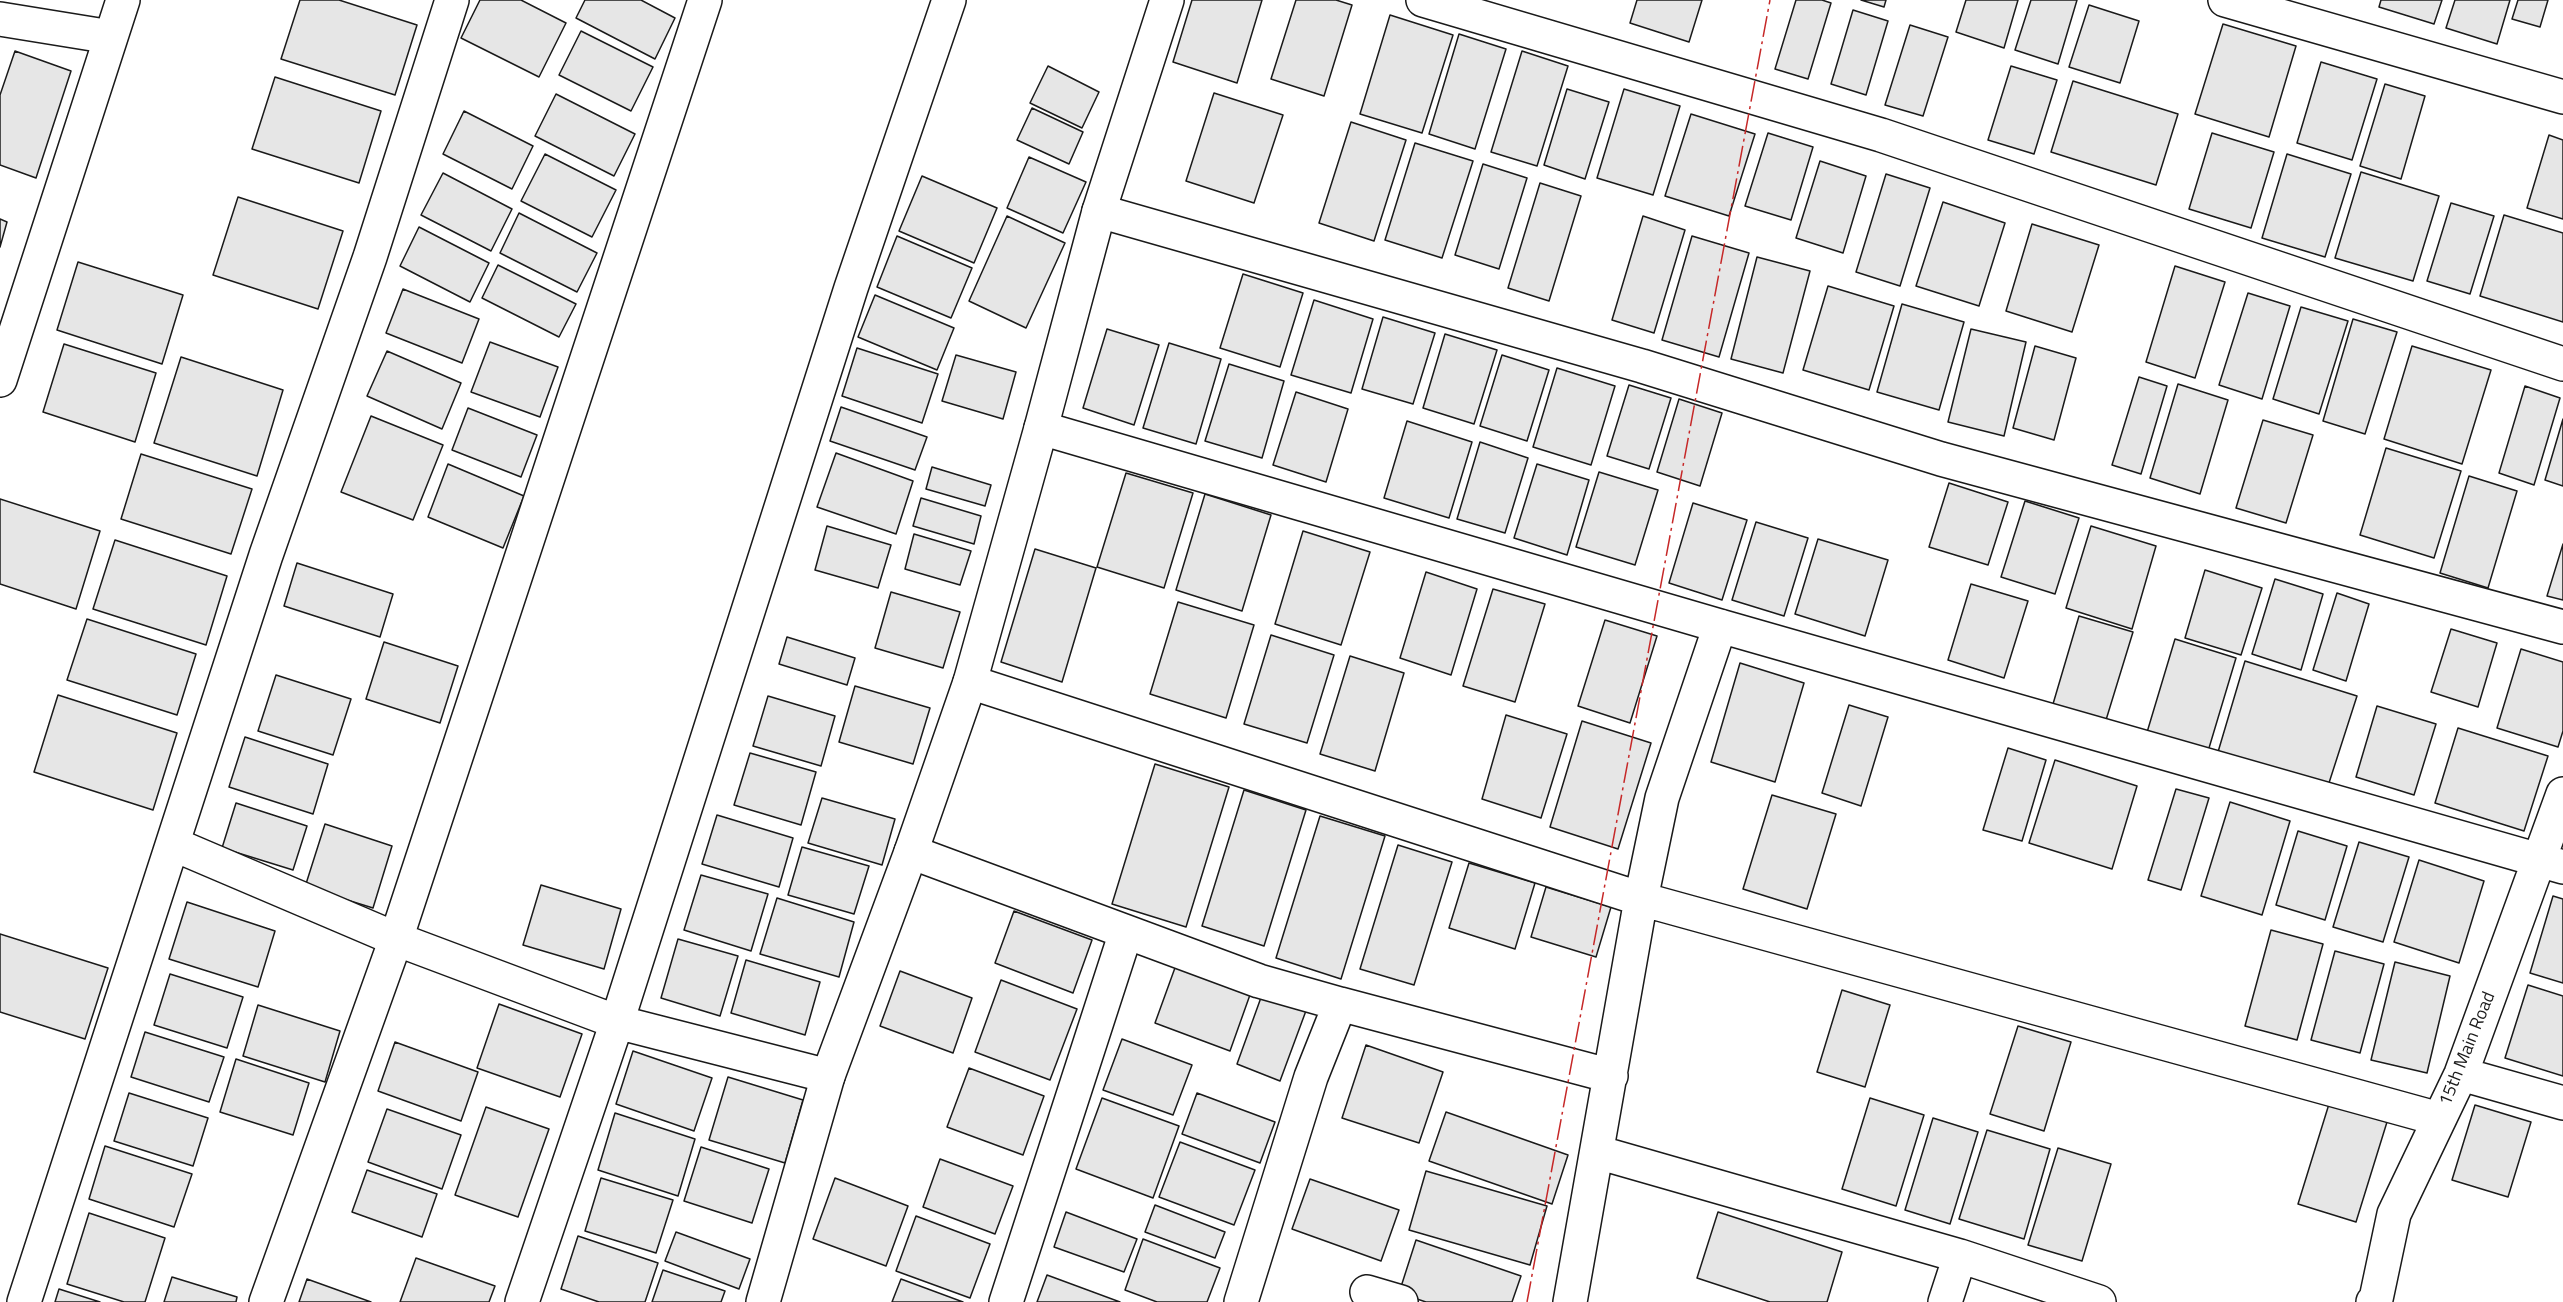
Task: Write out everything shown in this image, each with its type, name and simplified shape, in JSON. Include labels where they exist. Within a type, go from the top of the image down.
[{"type":"street","points":[[0,380],[123,0]]},
{"type":"street","points":[[24,1302],[266,555],[370,257],[452,0]]},
{"type":"street","points":[[266,1302],[396,939],[705,0]]},
{"type":"street","points":[[522,1302],[617,1022],[851,288],[949,0]]},
{"type":"street","points":[[763,1302],[828,1076],[911,852],[970,682],[1099,211],[1167,0]]},
{"type":"street","points":[[1423,0],[1881,135],[2563,364]]},
{"type":"street","points":[[2225,0],[2563,97]]},
{"type":"street","points":[[0,19],[111,38]]},
{"type":"street","points":[[1099,211],[1642,366],[1941,459],[2563,627]]},
{"type":"street","points":[[1041,428],[1720,626],[2551,864]]},
{"type":"street","points":[[1570,1302],[1641,899],[1662,798],[1720,626]]},
{"type":"street","points":[[970,682],[1641,899],[2439,1119]]},
{"type":"street","name":"15th Main Road","points":[[2380,1301],[2394,1214],[2461,1074],[2551,864],[2563,794]]},
{"type":"street","points":[[174,844],[396,939],[617,1022],[828,1076]]},
{"type":"street","points":[[911,852],[1259,981],[1611,1076]]},
{"type":"street","points":[[1006,1302],[1126,932]]},
{"type":"street","points":[[1241,1302],[1311,1077],[1340,1004]]},
{"type":"street","points":[[2461,1074],[2563,1103]]},
{"type":"street","points":[[1597,1152],[1960,1256],[2099,1302]]},
{"type":"street","points":[[1945,1302],[1960,1256]]},
{"type":"street","points":[[1367,1292],[1401,1302]]},
{"type":"building","points":[[300,0],[339,0],[417,25],[395,95],[281,59]]},
{"type":"building","points":[[480,0],[521,0],[566,23],[539,77],[461,38]]},
{"type":"building","points":[[585,0],[641,0],[675,18],[655,59],[576,18]]},
{"type":"building","points":[[1192,0],[1262,0],[1237,83],[1173,62]]},
{"type":"building","points":[[1296,0],[1336,0],[1352,5],[1324,96],[1271,79]]},
{"type":"building","points":[[1637,0],[1702,0],[1689,42],[1630,23]]},
{"type":"building","points":[[1796,0],[1822,0],[1831,3],[1808,79],[1775,69]]},
{"type":"building","points":[[1861,0],[1886,0],[1884,7]]},
{"type":"building","points":[[1966,0],[2018,0],[2004,48],[1956,32]]},
{"type":"building","points":[[2031,0],[2077,0],[2058,64],[2015,50]]},
{"type":"building","points":[[2381,0],[2442,0],[2434,24],[2379,7]]},
{"type":"building","points":[[2455,0],[2510,0],[2497,44],[2446,28]]},
{"type":"building","points":[[2518,0],[2548,0],[2540,27],[2512,19]]},
{"type":"building","points":[[2089,5],[2139,21],[2120,83],[2069,67]]},
{"type":"building","points":[[1853,10],[1888,21],[1866,95],[1831,84]]},
{"type":"building","points":[[1390,15],[1453,35],[1422,133],[1360,114]]},
{"type":"building","points":[[2223,24],[2296,46],[2269,137],[2195,114]]},
{"type":"building","points":[[1910,25],[1948,37],[1923,116],[1885,105]]},
{"type":"building","points":[[581,31],[653,67],[631,111],[559,75]]},
{"type":"building","points":[[1459,34],[1506,49],[1475,149],[1429,134]]},
{"type":"building","points":[[15,51],[71,71],[36,178],[0,165],[0,95]]},
{"type":"building","points":[[1522,51],[1568,66],[1537,166],[1491,152]]},
{"type":"building","points":[[2321,62],[2377,79],[2352,160],[2297,143]]},
{"type":"building","points":[[1048,66],[1099,92],[1082,128],[1030,103]]},
{"type":"building","points":[[2011,66],[2057,80],[2034,154],[1988,140]]},
{"type":"building","points":[[275,77],[381,111],[359,183],[252,149]]},
{"type":"building","points":[[2073,81],[2178,114],[2156,185],[2051,152]]},
{"type":"building","points":[[2385,84],[2425,96],[2401,179],[2360,166]]},
{"type":"building","points":[[1567,89],[1609,102],[1585,179],[1544,165]]},
{"type":"building","points":[[1624,89],[1680,106],[1653,195],[1597,178]]},
{"type":"building","points":[[1214,93],[1283,115],[1254,203],[1186,181]]},
{"type":"building","points":[[556,94],[635,134],[614,176],[535,136]]},
{"type":"building","points":[[1032,108],[1083,132],[1069,164],[1017,140]]},
{"type":"building","points":[[464,111],[533,146],[512,189],[443,154]]},
{"type":"building","points":[[1691,114],[1755,134],[1729,216],[1665,196]]},
{"type":"building","points":[[1351,122],[1406,140],[1374,241],[1319,223]]},
{"type":"building","points":[[1768,133],[1813,147],[1791,220],[1745,206]]},
{"type":"building","points":[[2212,133],[2274,152],[2251,228],[2189,209]]},
{"type":"building","points":[[2549,135],[2563,140],[2563,219],[2527,208]]},
{"type":"building","points":[[1415,143],[1473,161],[1442,258],[1385,240]]},
{"type":"building","points":[[545,154],[616,190],[592,237],[521,201]]},
{"type":"building","points":[[2287,154],[2351,174],[2325,257],[2262,238]]},
{"type":"building","points":[[1029,157],[1086,182],[1063,233],[1007,208]]},
{"type":"building","points":[[1820,161],[1866,176],[1843,253],[1796,238]]},
{"type":"building","points":[[1483,164],[1527,178],[1499,269],[1455,255]]},
{"type":"building","points":[[2361,172],[2439,196],[2413,281],[2335,258]]},
{"type":"building","points":[[443,173],[512,209],[491,251],[421,215]]},
{"type":"building","points":[[1886,174],[1930,188],[1900,286],[1856,272]]},
{"type":"building","points":[[922,176],[997,208],[974,263],[899,231]]},
{"type":"building","points":[[1540,183],[1581,196],[1549,301],[1508,288]]},
{"type":"building","points":[[238,197],[343,231],[318,309],[213,275]]},
{"type":"building","points":[[1943,202],[2005,223],[1979,306],[1916,286]]},
{"type":"building","points":[[2451,203],[2494,216],[2470,294],[2427,281]]},
{"type":"building","points":[[519,213],[597,253],[577,292],[500,253]]},
{"type":"building","points":[[2504,215],[2563,233],[2563,322],[2480,296]]},
{"type":"building","points":[[1007,216],[1065,243],[1026,328],[969,301]]},
{"type":"building","points":[[1643,216],[1685,230],[1654,333],[1612,320]]},
{"type":"building","points":[[0,219],[7,222],[0,247]]},
{"type":"building","points":[[2032,224],[2099,245],[2072,332],[2006,311]]},
{"type":"building","points":[[419,227],[489,263],[470,302],[400,266]]},
{"type":"building","points":[[897,236],[972,268],[951,318],[877,287]]},
{"type":"building","points":[[1692,236],[1749,253],[1719,357],[1662,340]]},
{"type":"building","points":[[1757,257],[1810,271],[1783,373],[1731,359]]},
{"type":"building","points":[[78,262],[183,295],[162,364],[57,330]]},
{"type":"building","points":[[498,265],[576,304],[559,337],[482,298]]},
{"type":"building","points":[[2175,266],[2225,282],[2195,378],[2146,362]]},
{"type":"building","points":[[1243,274],[1303,293],[1280,367],[1220,348]]},
{"type":"building","points":[[1828,286],[1894,306],[1869,390],[1803,370]]},
{"type":"building","points":[[403,289],[479,319],[462,363],[386,333]]},
{"type":"building","points":[[2248,293],[2290,306],[2262,399],[2219,385]]},
{"type":"building","points":[[875,295],[954,328],[937,370],[858,337]]},
{"type":"building","points":[[1314,300],[1373,319],[1351,393],[1291,375]]},
{"type":"building","points":[[1902,304],[1964,322],[1939,410],[1877,392]]},
{"type":"building","points":[[2301,307],[2348,321],[2319,414],[2273,399]]},
{"type":"building","points":[[1383,317],[1435,333],[1413,404],[1362,389]]},
{"type":"building","points":[[2353,319],[2397,332],[2365,434],[2323,421]]},
{"type":"building","points":[[1107,329],[1159,345],[1134,425],[1083,408]]},
{"type":"building","points":[[1971,329],[2026,342],[2004,436],[1948,422]]},
{"type":"building","points":[[1445,334],[1497,350],[1474,424],[1423,408]]},
{"type":"building","points":[[490,342],[558,367],[540,417],[471,392]]},
{"type":"building","points":[[1169,343],[1221,359],[1196,444],[1143,428]]},
{"type":"building","points":[[64,344],[156,373],[135,442],[43,412]]},
{"type":"building","points":[[2035,346],[2076,358],[2054,440],[2013,428]]},
{"type":"building","points":[[2412,346],[2491,370],[2462,464],[2384,439]]},
{"type":"building","points":[[857,348],[938,374],[922,423],[842,396]]},
{"type":"building","points":[[387,351],[461,383],[442,429],[367,396]]},
{"type":"building","points":[[956,355],[1016,372],[1003,419],[942,401]]},
{"type":"building","points":[[1502,355],[1549,370],[1527,441],[1480,426]]},
{"type":"building","points":[[181,357],[283,390],[257,476],[154,443]]},
{"type":"building","points":[[1229,364],[1284,381],[1262,458],[1205,441]]},
{"type":"building","points":[[1557,368],[1615,386],[1591,465],[1533,447]]},
{"type":"building","points":[[2139,377],[2167,386],[2141,474],[2112,465]]},
{"type":"building","points":[[2178,384],[2228,400],[2200,494],[2150,478]]},
{"type":"building","points":[[1629,385],[1671,398],[1649,469],[1607,456]]},
{"type":"building","points":[[2525,386],[2560,398],[2534,485],[2499,473]]},
{"type":"building","points":[[1296,392],[1348,409],[1326,482],[1273,465]]},
{"type":"building","points":[[1679,399],[1722,413],[1700,486],[1657,472]]},
{"type":"building","points":[[841,407],[927,437],[915,470],[830,441]]},
{"type":"building","points":[[468,408],[537,435],[521,477],[452,450]]},
{"type":"building","points":[[371,416],[443,445],[413,520],[341,492]]},
{"type":"building","points":[[2563,419],[2563,486],[2545,480]]},
{"type":"building","points":[[2263,420],[2313,435],[2286,523],[2236,508]]},
{"type":"building","points":[[1407,421],[1472,442],[1449,518],[1384,498]]},
{"type":"building","points":[[1480,442],[1528,458],[1505,533],[1457,519]]},
{"type":"building","points":[[2386,448],[2461,471],[2434,558],[2360,535]]},
{"type":"building","points":[[836,453],[913,481],[896,534],[817,507]]},
{"type":"building","points":[[141,454],[252,489],[231,554],[121,519]]},
{"type":"building","points":[[448,464],[524,496],[503,548],[428,517]]},
{"type":"building","points":[[1537,464],[1589,480],[1567,555],[1514,538]]},
{"type":"building","points":[[932,467],[991,485],[985,506],[926,489]]},
{"type":"building","points":[[1599,472],[1658,490],[1635,565],[1576,547]]},
{"type":"building","points":[[1126,473],[1193,493],[1164,588],[1097,567]]},
{"type":"building","points":[[2469,476],[2517,491],[2488,588],[2440,573]]},
{"type":"building","points":[[1949,483],[2008,502],[1988,565],[1929,547]]},
{"type":"building","points":[[1205,494],[1271,515],[1242,611],[1176,590]]},
{"type":"building","points":[[921,498],[981,516],[974,544],[913,526]]},
{"type":"building","points":[[0,499],[100,531],[76,609],[0,584]]},
{"type":"building","points":[[2025,501],[2079,518],[2055,594],[2001,577]]},
{"type":"building","points":[[1693,503],[1747,520],[1722,600],[1669,583]]},
{"type":"building","points":[[1756,522],[1808,538],[1784,616],[1732,600]]},
{"type":"building","points":[[827,526],[891,545],[878,588],[815,570]]},
{"type":"building","points":[[2091,526],[2156,546],[2132,629],[2066,608]]},
{"type":"building","points":[[1303,531],[1370,552],[1341,645],[1275,624]]},
{"type":"building","points":[[914,534],[971,551],[960,585],[905,569]]},
{"type":"building","points":[[1818,539],[1888,560],[1865,636],[1795,614]]},
{"type":"building","points":[[115,540],[227,576],[206,645],[93,609]]},
{"type":"building","points":[[2563,544],[2563,600],[2547,596]]},
{"type":"building","points":[[1035,549],[1096,568],[1062,682],[1001,662]]},
{"type":"building","points":[[297,563],[393,594],[380,637],[284,606]]},
{"type":"building","points":[[2205,570],[2262,588],[2241,655],[2185,638]]},
{"type":"building","points":[[1426,572],[1477,589],[1451,675],[1400,658]]},
{"type":"building","points":[[2275,579],[2323,594],[2301,670],[2252,654]]},
{"type":"building","points":[[1971,584],[2028,601],[2004,678],[1948,660]]},
{"type":"building","points":[[1493,589],[1545,604],[1515,702],[1463,686]]},
{"type":"building","points":[[891,592],[960,612],[943,668],[875,648]]},
{"type":"building","points":[[2337,593],[2369,604],[2346,681],[2313,670]]},
{"type":"building","points":[[1178,602],[1254,625],[1226,718],[1150,694]]},
{"type":"building","points":[[2079,616],[2133,632],[2106,720],[2053,704]]},
{"type":"building","points":[[87,619],[196,654],[177,715],[67,680]]},
{"type":"building","points":[[1605,620],[1657,636],[1630,723],[1578,706]]},
{"type":"building","points":[[2451,629],[2497,643],[2478,707],[2431,692]]},
{"type":"building","points":[[1271,635],[1334,655],[1307,743],[1244,724]]},
{"type":"building","points":[[787,637],[855,658],[847,685],[779,664]]},
{"type":"building","points":[[2175,639],[2236,658],[2206,758],[2145,739]]},
{"type":"building","points":[[384,642],[458,666],[440,723],[366,699]]},
{"type":"building","points":[[2521,649],[2563,662],[2563,731],[2558,747],[2497,728]]},
{"type":"building","points":[[1350,656],[1404,673],[1375,771],[1320,754]]},
{"type":"building","points":[[2245,661],[2357,696],[2328,786],[2218,752]]},
{"type":"building","points":[[1740,663],[1804,683],[1775,782],[1711,762]]},
{"type":"building","points":[[276,675],[351,699],[333,755],[258,731]]},
{"type":"building","points":[[855,686],[930,708],[913,764],[839,742]]},
{"type":"building","points":[[58,695],[177,733],[153,810],[34,772]]},
{"type":"building","points":[[768,696],[835,716],[821,766],[753,746]]},
{"type":"building","points":[[1849,705],[1888,717],[1861,806],[1822,793]]},
{"type":"building","points":[[2377,706],[2436,724],[2414,795],[2356,777]]},
{"type":"building","points":[[1506,715],[1567,734],[1541,818],[1482,799]]},
{"type":"building","points":[[1582,721],[1651,743],[1618,849],[1550,827]]},
{"type":"building","points":[[2458,728],[2548,756],[2524,831],[2435,803]]},
{"type":"building","points":[[245,737],[328,764],[313,814],[229,787]]},
{"type":"building","points":[[2008,748],[2046,760],[2022,841],[1983,830]]},
{"type":"building","points":[[750,753],[816,772],[801,825],[734,805]]},
{"type":"building","points":[[2055,760],[2137,786],[2112,869],[2029,843]]},
{"type":"building","points":[[1155,764],[1229,787],[1186,927],[1112,904]]},
{"type":"building","points":[[2176,789],[2209,798],[2181,890],[2148,880]]},
{"type":"building","points":[[1244,790],[1306,810],[1264,946],[1202,926]]},
{"type":"building","points":[[1772,795],[1836,814],[1807,909],[1743,889]]},
{"type":"building","points":[[822,798],[895,819],[882,865],[808,843]]},
{"type":"building","points":[[2230,802],[2290,821],[2262,915],[2201,896]]},
{"type":"building","points":[[236,803],[307,826],[293,870],[222,848]]},
{"type":"building","points":[[717,815],[793,838],[779,887],[702,864]]},
{"type":"building","points":[[1320,816],[1385,836],[1341,979],[1276,958]]},
{"type":"building","points":[[325,824],[392,846],[373,908],[305,887]]},
{"type":"building","points":[[2298,831],[2347,846],[2325,920],[2276,905]]},
{"type":"building","points":[[2359,842],[2409,857],[2383,942],[2333,927]]},
{"type":"building","points":[[1398,845],[1452,862],[1414,985],[1360,969]]},
{"type":"building","points":[[802,847],[869,866],[854,914],[788,895]]},
{"type":"building","points":[[2419,860],[2484,881],[2459,963],[2394,942]]},
{"type":"building","points":[[1469,863],[1535,883],[1515,949],[1449,928]]},
{"type":"building","points":[[701,875],[768,894],[751,951],[684,930]]},
{"type":"building","points":[[541,885],[621,909],[604,969],[523,945]]},
{"type":"building","points":[[1546,887],[1611,907],[1596,957],[1531,937]]},
{"type":"building","points":[[2553,896],[2563,899],[2563,983],[2530,973]]},
{"type":"building","points":[[777,898],[854,922],[839,977],[760,954]]},
{"type":"building","points":[[187,902],[275,931],[258,987],[169,959]]},
{"type":"building","points":[[1014,911],[1092,940],[1073,993],[995,963]]},
{"type":"building","points":[[2271,930],[2323,944],[2297,1040],[2245,1026]]},
{"type":"building","points":[[0,934],[108,968],[85,1039],[0,1012]]},
{"type":"building","points":[[678,939],[738,956],[720,1016],[661,998]]},
{"type":"building","points":[[2335,951],[2384,964],[2360,1053],[2311,1040]]},
{"type":"building","points":[[746,960],[820,982],[805,1035],[731,1013]]},
{"type":"building","points":[[2395,962],[2450,976],[2427,1073],[2371,1060]]},
{"type":"building","points":[[1176,965],[1251,992],[1230,1051],[1155,1023]]},
{"type":"building","points":[[900,971],[972,998],[953,1053],[880,1026]]},
{"type":"building","points":[[170,974],[243,997],[227,1048],[154,1025]]},
{"type":"building","points":[[1001,980],[1077,1009],[1050,1080],[975,1052]]},
{"type":"building","points":[[2528,985],[2563,996],[2563,1076],[2505,1058]]},
{"type":"building","points":[[1842,990],[1890,1005],[1865,1087],[1817,1072]]},
{"type":"building","points":[[1263,992],[1307,1008],[1280,1081],[1237,1064]]},
{"type":"building","points":[[499,1004],[582,1034],[560,1097],[477,1068]]},
{"type":"building","points":[[258,1005],[340,1031],[325,1082],[243,1056]]},
{"type":"building","points":[[2018,1026],[2071,1042],[2044,1131],[1990,1114]]},
{"type":"building","points":[[145,1032],[224,1057],[209,1102],[131,1077]]},
{"type":"building","points":[[1122,1039],[1192,1065],[1173,1115],[1103,1090]]},
{"type":"building","points":[[395,1042],[478,1072],[461,1121],[378,1091]]},
{"type":"building","points":[[1366,1045],[1443,1072],[1419,1143],[1342,1118]]},
{"type":"building","points":[[633,1051],[712,1078],[694,1131],[616,1104]]},
{"type":"building","points":[[236,1059],[309,1083],[293,1135],[220,1112]]},
{"type":"building","points":[[969,1068],[1044,1096],[1023,1155],[947,1127]]},
{"type":"building","points":[[728,1077],[803,1100],[785,1163],[709,1140]]},
{"type":"building","points":[[129,1093],[208,1118],[193,1166],[114,1141]]},
{"type":"building","points":[[1197,1093],[1275,1122],[1260,1163],[1182,1134]]},
{"type":"building","points":[[1102,1098],[1179,1126],[1153,1198],[1076,1169]]},
{"type":"building","points":[[1870,1098],[1924,1115],[1896,1206],[1842,1189]]},
{"type":"building","points":[[2329,1104],[2387,1122],[2356,1222],[2298,1204]]},
{"type":"building","points":[[2475,1105],[2531,1122],[2508,1197],[2452,1180]]},
{"type":"building","points":[[486,1107],[549,1129],[518,1217],[455,1195]]},
{"type":"building","points":[[387,1109],[461,1135],[442,1189],[368,1162]]},
{"type":"building","points":[[1446,1112],[1568,1155],[1552,1204],[1429,1161]]},
{"type":"building","points":[[615,1113],[695,1139],[678,1196],[598,1170]]},
{"type":"building","points":[[1933,1118],[1978,1132],[1950,1224],[1905,1210]]},
{"type":"building","points":[[1987,1130],[2050,1149],[2024,1239],[1959,1219]]},
{"type":"building","points":[[1180,1142],[1255,1170],[1234,1225],[1159,1197]]},
{"type":"building","points":[[105,1146],[192,1174],[174,1227],[89,1199]]},
{"type":"building","points":[[701,1147],[769,1169],[752,1223],[684,1201]]},
{"type":"building","points":[[2058,1148],[2111,1164],[2082,1261],[2028,1245]]},
{"type":"building","points":[[940,1159],[1013,1186],[995,1234],[923,1207]]},
{"type":"building","points":[[367,1170],[437,1194],[422,1237],[352,1212]]},
{"type":"building","points":[[1426,1171],[1547,1206],[1530,1265],[1409,1230]]},
{"type":"building","points":[[601,1178],[673,1200],[656,1253],[585,1231]]},
{"type":"building","points":[[835,1178],[908,1206],[886,1266],[813,1239]]},
{"type":"building","points":[[1310,1179],[1399,1210],[1381,1261],[1292,1229]]},
{"type":"building","points":[[1155,1205],[1225,1232],[1215,1258],[1145,1232]]},
{"type":"building","points":[[1066,1212],[1137,1239],[1124,1272],[1054,1247]]},
{"type":"building","points":[[1718,1212],[1842,1252],[1827,1302],[1770,1302],[1697,1278]]},
{"type":"building","points":[[89,1213],[165,1238],[145,1302],[124,1302],[67,1284]]},
{"type":"building","points":[[916,1216],[990,1244],[970,1298],[896,1271]]},
{"type":"building","points":[[676,1232],[750,1259],[739,1289],[665,1261]]},
{"type":"building","points":[[578,1236],[658,1263],[645,1302],[599,1302],[561,1289]]},
{"type":"building","points":[[1143,1239],[1220,1268],[1207,1302],[1157,1302],[1125,1290]]},
{"type":"building","points":[[1416,1240],[1521,1276],[1512,1302],[1426,1302],[1399,1293]]},
{"type":"building","points":[[416,1258],[495,1286],[489,1302],[400,1302]]},
{"type":"building","points":[[663,1270],[725,1291],[721,1302],[652,1302]]},
{"type":"building","points":[[1047,1275],[1120,1302],[1037,1302]]},
{"type":"building","points":[[172,1277],[237,1297],[236,1302],[164,1302]]},
{"type":"building","points":[[307,1279],[371,1302],[299,1302]]},
{"type":"building","points":[[901,1279],[963,1302],[892,1302]]},
{"type":"building","points":[[59,1289],[100,1302],[55,1302]]},
{"type":"power","points":[[1527,1302],[1770,0]]}]
